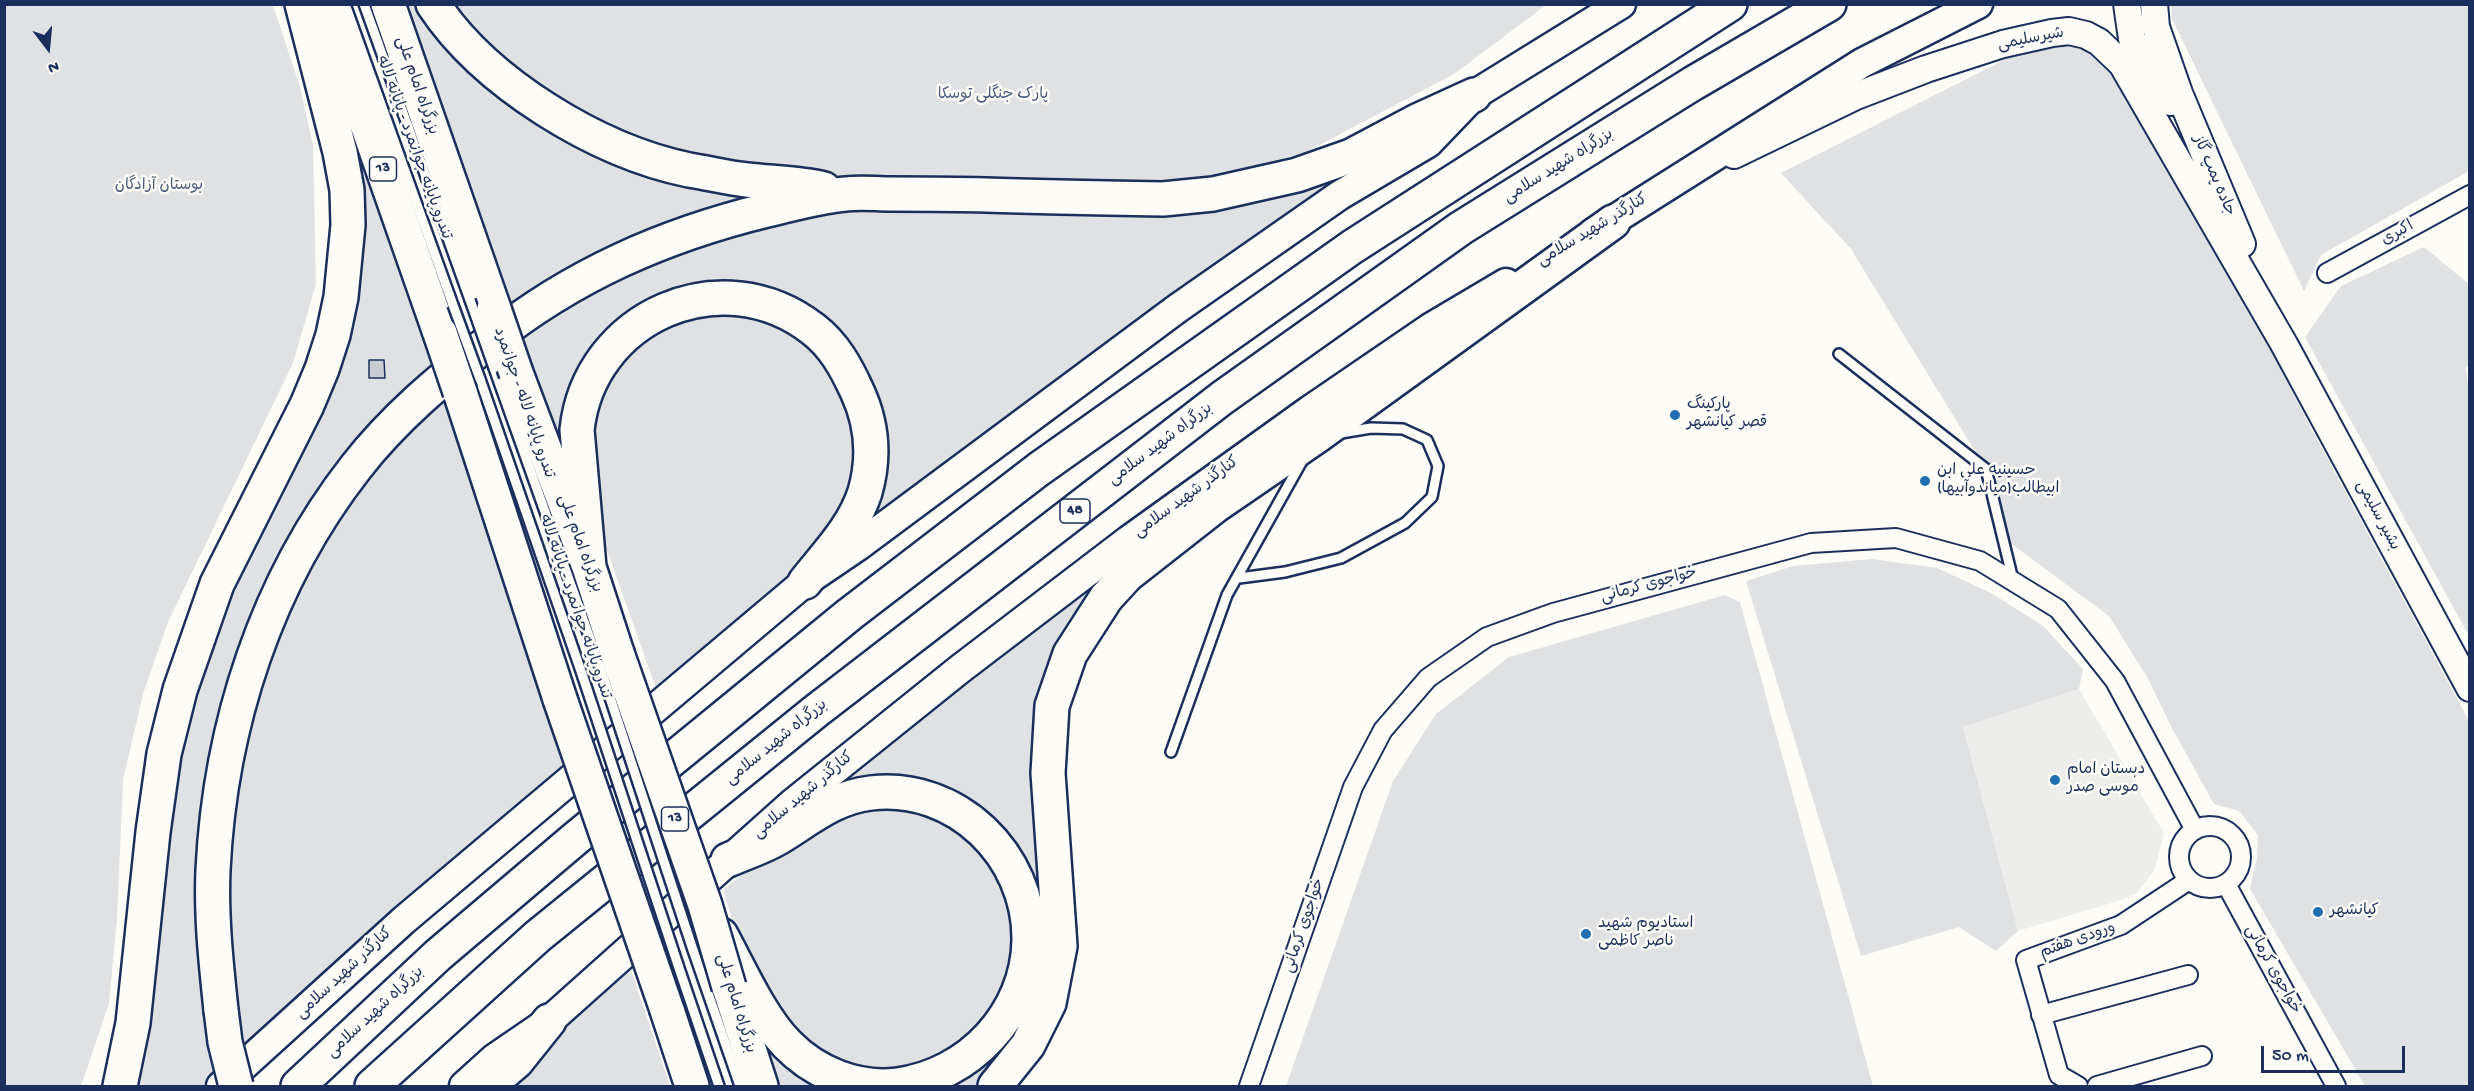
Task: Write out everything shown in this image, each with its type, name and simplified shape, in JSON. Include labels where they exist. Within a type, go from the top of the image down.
[{"type":"highway","points":[[120,1086],[133,1023],[153,832],[164,754],[180,690],[217,584],[307,405],[322,369],[333,335],[341,297],[348,225],[347,190],[340,152],[302,4]]},
{"type":"highway","name":"13","points":[[325,4],[447,319],[470,385],[571,688],[667,1010],[692,1086]]},
{"type":"highway","name":"بزرگراه امام علی","points":[[388,4],[482,305],[505,370],[589,567],[608,658],[705,905],[761,1086]]},
{"type":"highway","points":[[433,4],[469,48],[494,70],[554,114],[590,135],[631,153],[686,169],[745,180],[809,186],[847,194]]},
{"type":"highway","name":"بزرگراه شهید سلامی","points":[[298,1086],[438,955],[594,823],[850,614],[1039,469],[1352,247],[1730,4]]},
{"type":"highway","name":"بزرگراه شهید سلامی","points":[[372,1086],[538,936],[816,711],[1222,398],[1461,228],[1692,84],[1830,4]]},
{"type":"highway","points":[[236,1086],[225,1042],[214,952],[213,869],[219,801],[229,742],[246,680],[267,619],[286,579],[324,511],[357,465],[391,427],[433,386],[523,315],[566,288],[628,255],[690,231],[790,204],[847,194],[1163,199],[1213,194],[1297,175],[1351,156],[1417,121],[1474,95]]},
{"type":"highway","points":[[995,1086],[1028,1045],[1049,1004],[1060,946],[1048,773],[1052,706],[1070,654],[1106,598],[1127,575],[1215,506],[1317,436],[1613,222]]},
{"type":"highway","points":[[589,567],[577,430],[579,413],[595,370],[608,351],[628,331],[669,307],[693,300],[744,299],[780,309],[812,328],[830,345],[845,364],[864,404],[870,428],[872,451],[869,474],[858,509],[846,531],[805,582]]},
{"type":"highway","points":[[705,905],[761,1008],[786,1043],[805,1060],[843,1080],[866,1086],[888,1086],[912,1083],[935,1076],[952,1067],[982,1045],[1006,1016],[1020,983],[1029,941],[1021,892],[1010,868],[987,835],[972,819],[952,807],[931,798],[899,792],[870,793],[852,797],[814,813],[777,839],[728,860]]},
{"type":"highway","points":[[488,1086],[517,1061],[549,1021]]},
{"type":"main road","name":"کنارگذر شهید سلامی","points":[[221,1086],[404,920],[805,582],[858,546],[1178,308],[1340,195],[1428,142],[1474,95],[1621,4]]},
{"type":"main road","name":"کنارگذر شهید سلامی","points":[[464,1086],[495,1058],[549,1021],[793,803],[960,669],[1147,527],[1430,328],[1613,222],[1862,63],[1978,4]]},
{"type":"main road","points":[[2127,4],[2132,39],[2208,164]]},
{"type":"main road","name":"جاده پمپ گاز","points":[[2154,4],[2156,27],[2179,93],[2253,281]]},
{"type":"main road","name":"شیرسلیمی","points":[[1670,184],[1876,88],[2003,44],[2069,31],[2086,35],[2099,42],[2122,64],[2253,281],[2284,344]]},
{"type":"main road","name":"بشیر سلیمی","points":[[2284,344],[2469,688]]},
{"type":"street","name":"اکبری","points":[[2327,273],[2469,195]]},
{"type":"street","name":"خواجوی کرمانی","points":[[1249,1086],[1353,788],[1383,730],[1428,678],[1487,637],[1552,613],[1811,543],[1896,538],[1980,561],[2058,609],[2115,681],[2194,830]]},
{"type":"street","points":[[2214,826],[2231,834],[2238,842],[2242,860],[2234,878],[2226,884],[2207,888],[2189,880],[2179,864],[2181,844],[2194,830],[2214,826]]},
{"type":"street","name":"ورودی هفتم","points":[[2042,1014],[2026,960],[2121,925],[2189,880]]},
{"type":"street","name":"خواجوی کرمانی","points":[[2226,884],[2336,1086]]},
{"type":"street","points":[[2078,1086],[2059,1075],[2042,1014],[2188,975]]},
{"type":"street","points":[[2097,1086],[2202,1056]]},
{"type":"lane","name":"تندرو پایانه جوانمرد - پایانه لاله","points":[[345,4],[447,319]]},
{"type":"lane","points":[[364,4],[482,305]]},
{"type":"lane","points":[[1839,354],[1986,469],[2014,582]]},
{"type":"lane","name":"تندرو پایانه لاله - جوانمرد","points":[[505,370],[608,658],[693,950],[740,1086]]},
{"type":"lane","points":[[1171,752],[1227,595],[1239,579],[1317,436],[1371,428],[1403,429],[1426,440],[1438,466],[1432,497],[1405,523],[1341,558],[1285,572],[1239,579]]},
{"type":"lane","name":"تندرو پایانه جوانمرد - پایانه لاله","points":[[571,688],[678,965],[719,1086]]},
{"type":"shaded area","name":"دبستان امام موسی صدر","points":[[2079,689],[2164,833],[2155,869],[2137,893],[2118,901],[2018,931],[1963,727]]},
{"type":"green space","name":"بوستان آزادگان","points":[[5,4],[273,5],[300,87],[313,145],[316,284],[293,363],[168,622],[143,694],[123,780],[117,919],[109,1003],[81,1086],[5,1086]]},
{"type":"green space","points":[[402,5],[427,5],[540,110],[773,188],[511,312]]},
{"type":"green space","name":"پارک جنگلی توسکا","points":[[440,5],[1546,5],[1454,74],[1306,152],[1223,174],[1170,181],[998,187],[754,175],[573,120]]},
{"type":"green space","points":[[2172,5],[2469,5],[2469,171],[2321,255],[2304,291],[2171,17]]},
{"type":"green space","points":[[316,23],[438,370],[402,402],[230,693],[224,1075],[212,1086],[130,1086],[165,825],[200,661],[348,314]]},
{"type":"green space","points":[[2069,40],[2097,50],[2174,162],[2310,426],[2469,721],[2469,1086],[2365,1086],[2250,889],[2257,857],[2258,835],[2239,811],[2214,804],[2147,677],[2109,616],[2009,542],[1986,469],[1851,249],[1781,173],[2012,56]]},
{"type":"green space","points":[[1409,141],[824,563],[875,482],[817,320],[646,307],[566,463],[518,331],[693,242],[850,207],[1137,209]]},
{"type":"green space","points":[[2424,247],[2469,284],[2470,366],[2466,367],[2470,400],[2469,636],[2305,337],[2341,286]]},
{"type":"green space","points":[[737,304],[831,357],[864,463],[826,545],[658,694],[602,536],[585,434],[621,344],[641,328]]},
{"type":"green space","points":[[445,391],[565,774],[240,1061],[228,990],[227,830],[264,656],[337,510]]},
{"type":"green space","points":[[1872,559],[1937,568],[1991,593],[2043,626],[2083,669],[2079,689],[1963,727],[2018,931],[1996,951],[1959,927],[1861,956],[1746,581],[1793,566]]},
{"type":"green space","points":[[1108,575],[1077,621],[1060,652],[1047,685],[1038,726],[1037,773],[1047,890],[1048,931],[1047,958],[1042,985],[1026,1022],[981,1086],[921,1086],[960,1069],[992,1044],[1015,1013],[1029,978],[1035,940],[1030,901],[1015,863],[990,829],[969,810],[935,792],[904,784],[882,783],[854,788],[819,804],[775,832],[938,700]]},
{"type":"green space","name":"استادیوم شهید ناصر کاظمی","points":[[1725,595],[1740,602],[1873,1086],[1286,1086],[1393,781],[1436,714],[1509,657]]},
{"type":"green space","points":[[850,805],[930,805],[1007,876],[1020,955],[974,1043],[890,1079],[802,1049],[737,935],[723,890],[749,869]]},
{"type":"green space","points":[[631,970],[670,1086],[496,1086]]},
{"type":"green space","points":[[757,1016],[842,1086],[777,1086],[765,1052]]},
{"type":"building","points":[[369,360],[384,360],[385,378],[369,378]]},
{"type":"place","name":"پارکینگ قصر کیانشهر","points":[[1675,415]]},
{"type":"place","name":"حسینیه علی ابن ابیطالب(میاندوآبیها)","points":[[1925,481]]},
{"type":"place","name":"دبستان امام موسی صدر","points":[[2055,780]]},
{"type":"place","name":"کیانشهر","points":[[2318,912]]},
{"type":"place","name":"استادیوم شهید ناصر کاظمی","points":[[1586,934]]}]
